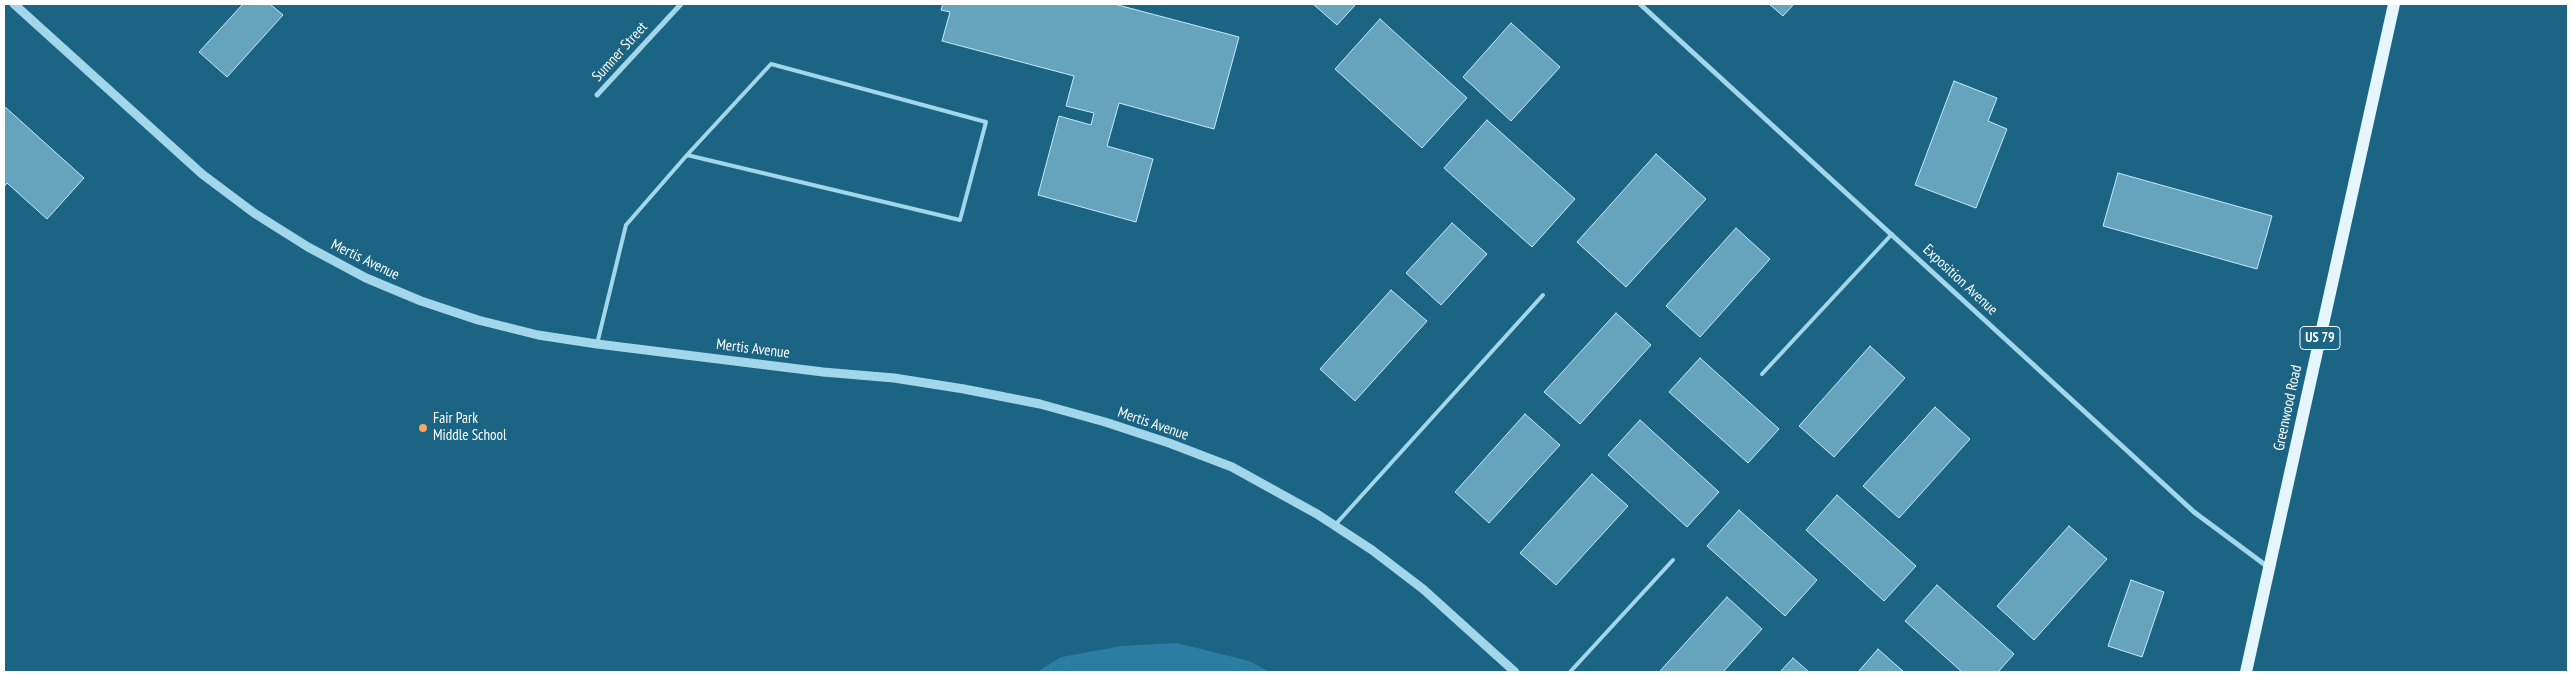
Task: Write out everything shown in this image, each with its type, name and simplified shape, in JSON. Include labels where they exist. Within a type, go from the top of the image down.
[{"type":"main road","name":"Greenwood Road","points":[[2246,672],[2394,4]]},
{"type":"street","name":"Mertis Avenue","points":[[14,4],[202,174],[254,213],[308,248],[366,278],[421,301],[478,320],[538,334],[597,344],[823,372],[894,378],[1040,404],[1105,422],[1232,468],[1334,525],[1372,550],[1423,589],[1515,672]]},
{"type":"street","name":"Sumner Street","points":[[597,95],[681,4]]},
{"type":"street","name":"Exposition Avenue","points":[[1640,4],[2194,512],[2270,568]]},
{"type":"lane","points":[[597,344],[626,226],[687,155],[771,64],[986,122],[960,220],[687,155]]},
{"type":"lane","points":[[1762,374],[1892,234]]},
{"type":"lane","points":[[1334,525],[1543,295]]},
{"type":"lane","points":[[1570,672],[1673,560]]},
{"type":"shaded area","points":[[1177,643],[1249,661],[1270,672],[1037,672],[1061,657],[1122,646]]},
{"type":"building","points":[[243,4],[270,4],[283,15],[227,77],[199,52]]},
{"type":"building","points":[[943,4],[1114,4],[1239,37],[1214,129],[1119,103],[1107,146],[1153,159],[1136,222],[1038,195],[1059,116],[1091,125],[1094,113],[1066,106],[1074,76],[942,41],[950,12],[941,10]]},
{"type":"building","points":[[1313,4],[1356,4],[1337,25]]},
{"type":"building","points":[[1769,4],[1794,4],[1783,16]]},
{"type":"building","points":[[1380,19],[1467,98],[1422,148],[1335,69]]},
{"type":"building","points":[[1511,23],[1560,67],[1511,121],[1463,77]]},
{"type":"building","points":[[1954,81],[1997,98],[1988,121],[2007,129],[1976,208],[1915,185]]},
{"type":"building","points":[[4,106],[84,178],[47,219],[7,183],[4,187]]},
{"type":"building","points":[[1487,120],[1575,199],[1532,247],[1444,168]]},
{"type":"building","points":[[1656,154],[1706,199],[1626,287],[1577,242]]},
{"type":"building","points":[[2118,173],[2272,216],[2257,269],[2103,226]]},
{"type":"building","points":[[1452,223],[1487,254],[1441,305],[1406,273]]},
{"type":"building","points":[[1736,228],[1770,259],[1700,337],[1666,306]]},
{"type":"building","points":[[1391,290],[1427,321],[1355,401],[1320,369]]},
{"type":"building","points":[[1616,313],[1651,345],[1580,424],[1544,392]]},
{"type":"building","points":[[1870,346],[1905,378],[1834,457],[1799,426]]},
{"type":"building","points":[[1700,358],[1779,429],[1748,463],[1669,392]]},
{"type":"building","points":[[1935,407],[1970,439],[1899,518],[1863,486]]},
{"type":"building","points":[[1525,414],[1560,445],[1489,523],[1455,492]]},
{"type":"building","points":[[1640,420],[1719,492],[1687,527],[1608,455]]},
{"type":"building","points":[[1592,474],[1628,506],[1556,585],[1520,553]]},
{"type":"building","points":[[1837,495],[1916,566],[1884,601],[1806,530]]},
{"type":"building","points":[[1739,510],[1817,580],[1785,616],[1707,546]]},
{"type":"building","points":[[2069,526],[2107,559],[2034,640],[1997,606]]},
{"type":"building","points":[[2131,580],[2164,592],[2142,657],[2108,646]]},
{"type":"building","points":[[1937,585],[2014,654],[1998,672],[1962,672],[1905,621]]},
{"type":"building","points":[[1727,597],[1762,629],[1723,672],[1659,672]]},
{"type":"building","points":[[1878,649],[1904,672],[1858,672]]},
{"type":"building","points":[[1793,658],[1809,672],[1780,672]]},
{"type":"place","name":"Fair Park Middle School","points":[[423,428]]}]
